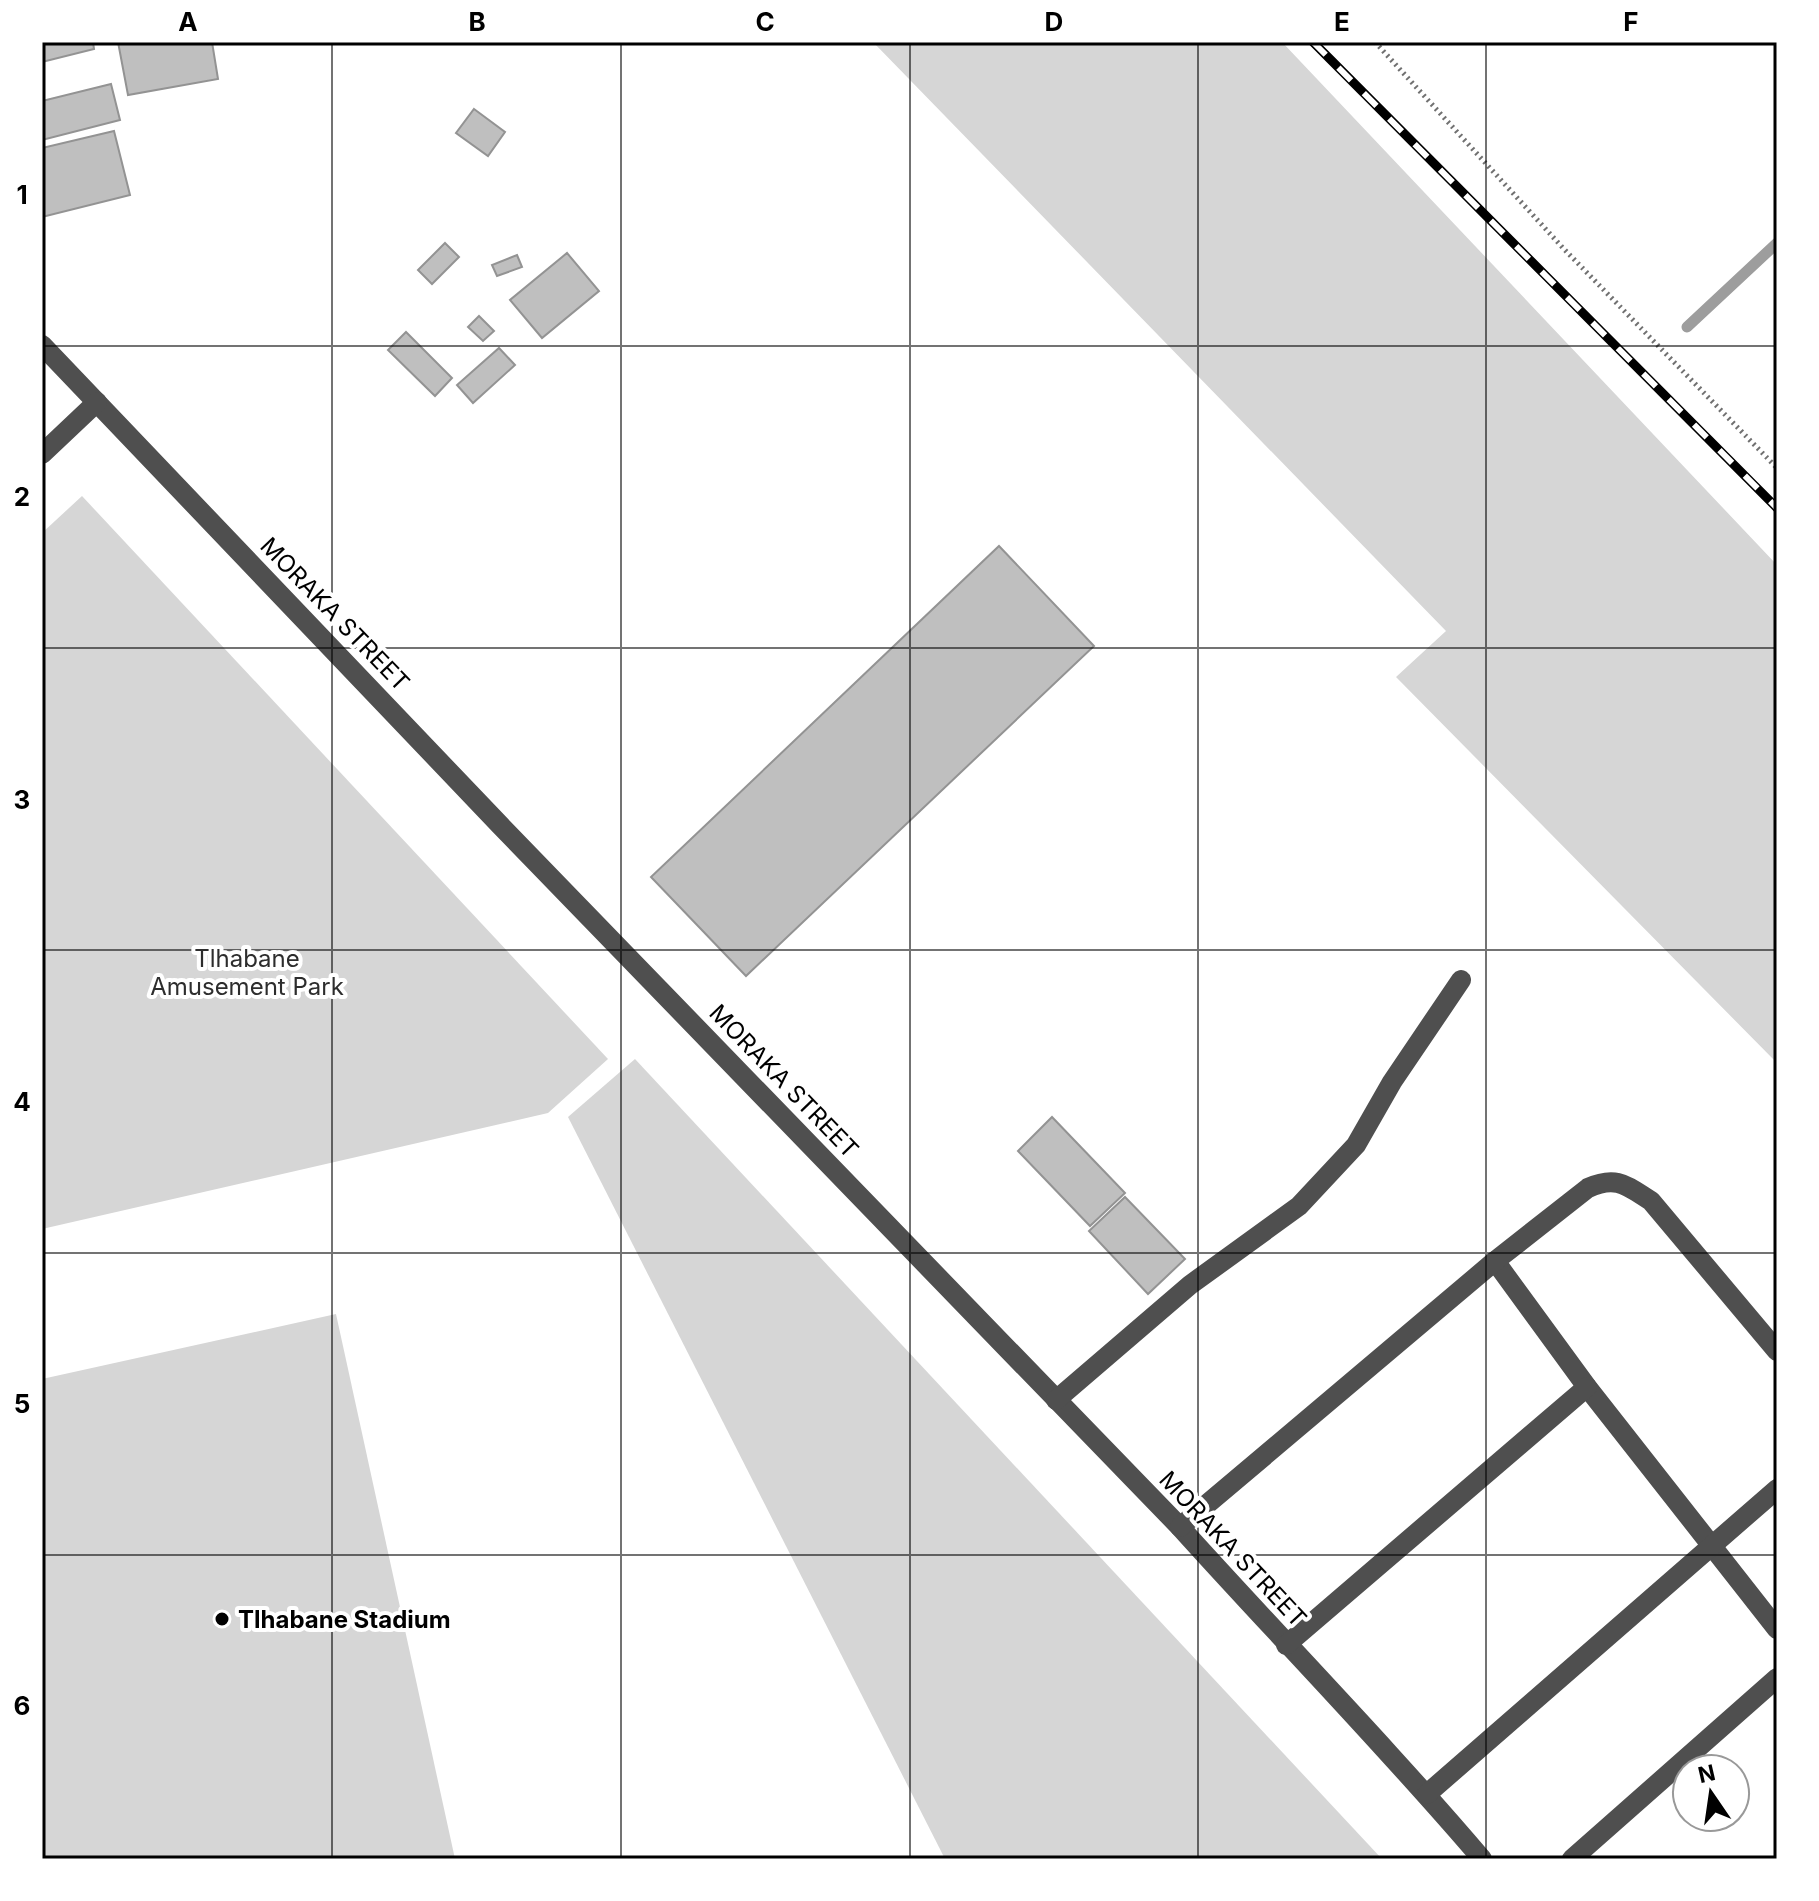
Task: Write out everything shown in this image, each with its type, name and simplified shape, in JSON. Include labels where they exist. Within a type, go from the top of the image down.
[{"type":"street","name":"MORAKA STREET","points":[[42,345],[500,825],[1180,1527],[1427,1794],[1482,1859]]},
{"type":"street","points":[[42,454],[97,402]]},
{"type":"street","points":[[1056,1400],[1190,1285],[1299,1206],[1356,1145],[1392,1082],[1461,980]]},
{"type":"street","points":[[1180,1527],[1495,1261],[1588,1188],[1614,1181],[1651,1201],[1777,1351]]},
{"type":"street","points":[[1495,1261],[1587,1387],[1777,1629]]},
{"type":"street","points":[[1286,1645],[1587,1387]]},
{"type":"street","points":[[1427,1794],[1777,1489]]},
{"type":"street","points":[[1572,1859],[1777,1678]]},
{"type":"path","points":[[1375,42],[1563,248],[1777,468]]},
{"type":"green space","points":[[873,42],[1282,42],[1777,565],[1777,1063],[1396,677],[1446,631]]},
{"type":"green space","name":"Tlhabane Amusement Park","points":[[82,496],[608,1059],[548,1113],[42,1229],[42,533]]},
{"type":"green space","points":[[635,1059],[1382,1859],[945,1859],[568,1117]]},
{"type":"green space","name":"Tlhabane Stadium","points":[[336,1314],[455,1859],[42,1859],[42,1379]]},
{"type":"building","points":[[42,42],[93,42],[94,49],[42,62]]},
{"type":"building","points":[[118,42],[212,42],[218,79],[128,95]]},
{"type":"building","points":[[111,84],[120,120],[42,140],[42,101]]},
{"type":"building","points":[[474,109],[505,132],[488,156],[456,133]]},
{"type":"building","points":[[114,131],[130,195],[42,217],[42,148]]},
{"type":"building","points":[[445,243],[459,257],[432,284],[418,270]]},
{"type":"building","points":[[567,253],[599,291],[542,338],[510,300]]},
{"type":"building","points":[[517,255],[522,267],[497,276],[492,265]]},
{"type":"building","points":[[479,316],[494,331],[483,341],[468,327]]},
{"type":"building","points":[[406,332],[452,378],[435,396],[388,350]]},
{"type":"building","points":[[499,348],[515,365],[473,403],[457,385]]},
{"type":"building","points":[[999,546],[1094,646],[746,976],[651,877]]},
{"type":"building","points":[[1052,1117],[1125,1193],[1090,1226],[1018,1151]]},
{"type":"building","points":[[1125,1197],[1185,1259],[1148,1294],[1089,1231]]},
{"type":"waterway","points":[[1687,327],[1777,243]]},
{"type":"railway","points":[[1313,42],[1777,508]]},
{"type":"place","name":"Tlhabane Stadium","points":[[222,1619]]}]
